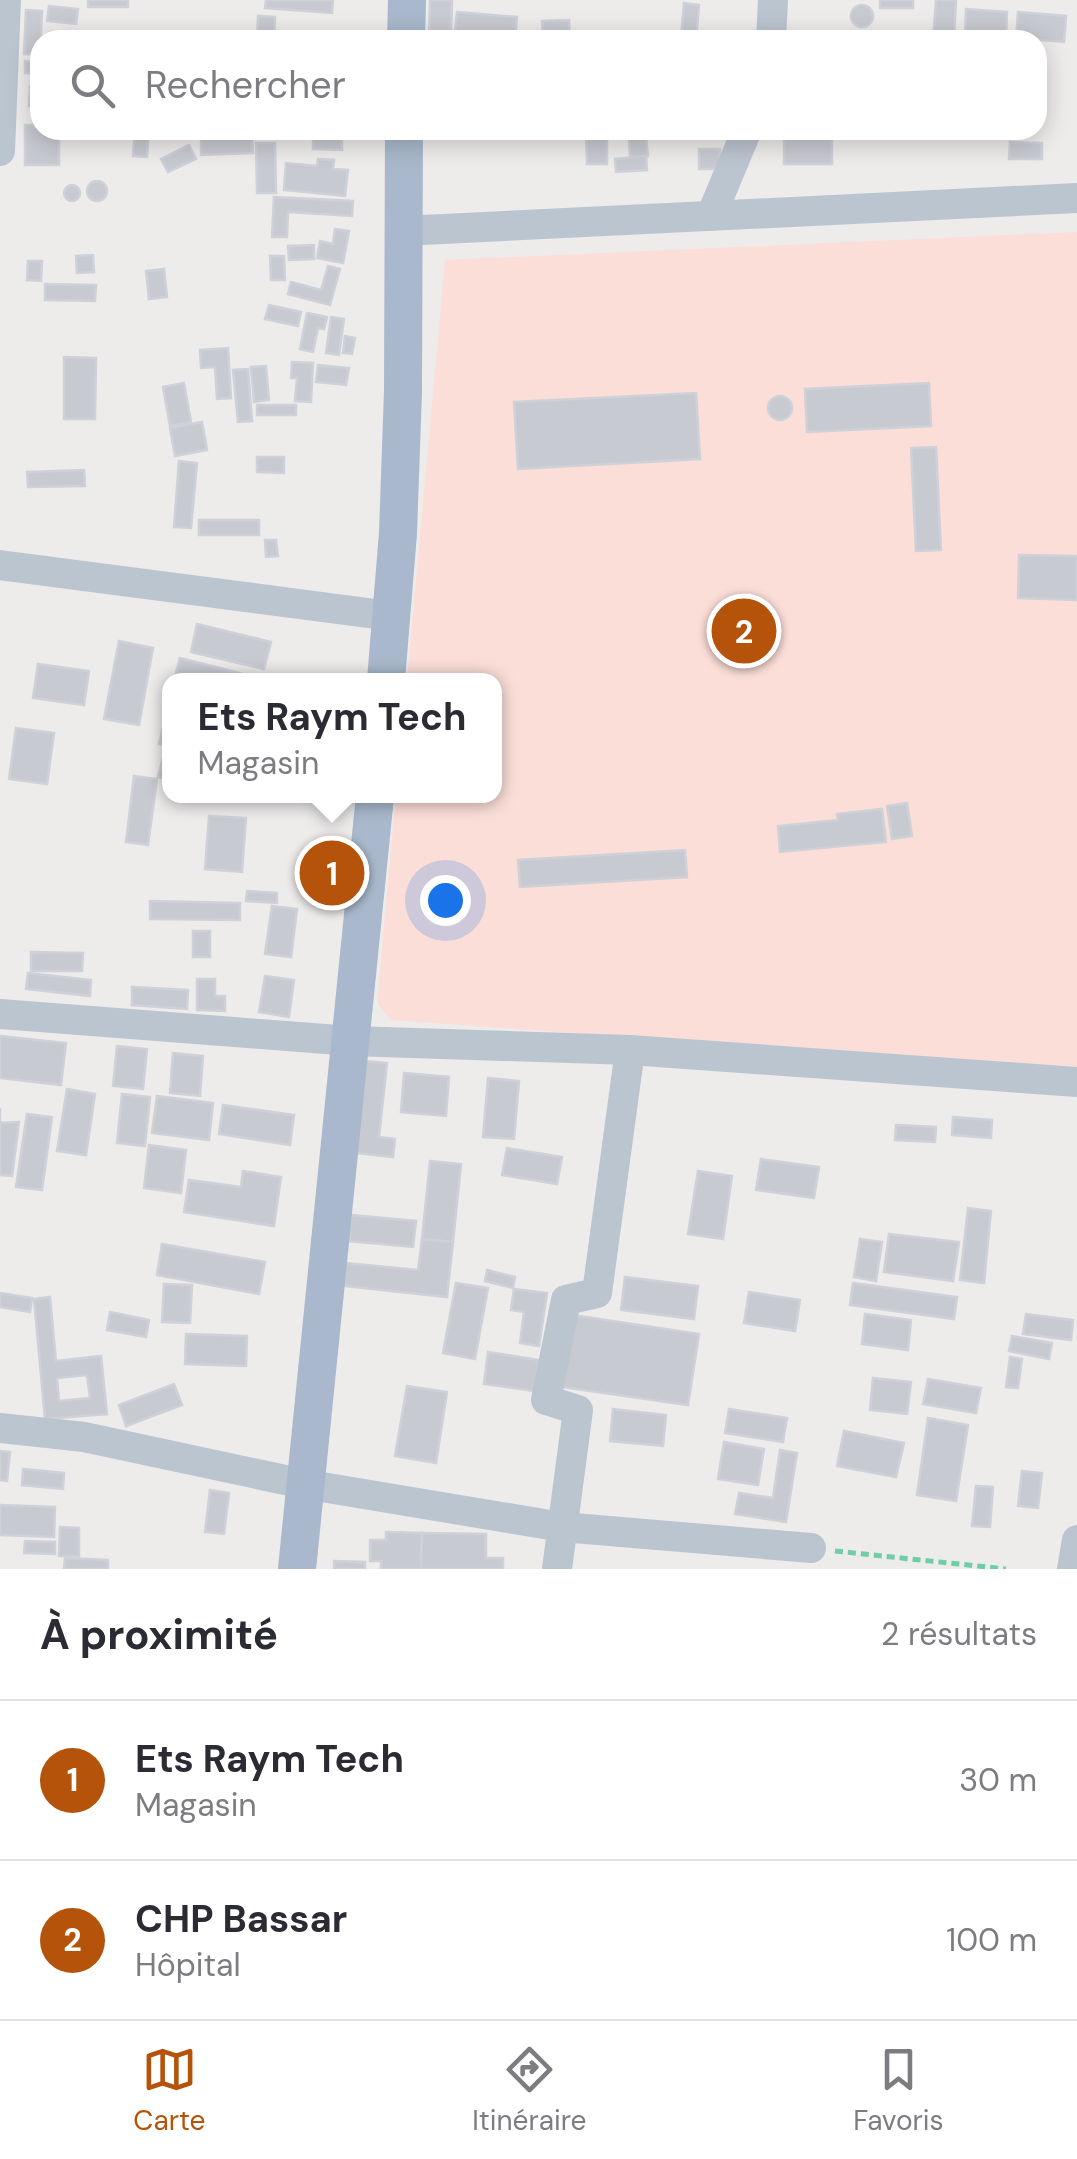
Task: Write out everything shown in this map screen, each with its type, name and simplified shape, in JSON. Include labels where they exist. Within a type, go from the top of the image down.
[{"type":"main road","points":[[406,30],[407,0]]},
{"type":"main road","points":[[387,673],[403,391],[404,140]]},
{"type":"main road","points":[[296,1569],[374,803]]},
{"type":"street","points":[[0,150],[6,0]]},
{"type":"street","points":[[772,30],[773,0]]},
{"type":"street","points":[[711,216],[742,140]]},
{"type":"street","points":[[402,231],[1077,198]]},
{"type":"street","points":[[0,565],[392,616]]},
{"type":"street","points":[[0,1014],[351,1041],[630,1050],[1077,1082]]},
{"type":"street","points":[[557,1569],[578,1410],[546,1400],[566,1300],[596,1292],[630,1050]]},
{"type":"street","points":[[0,1428],[84,1437],[304,1484],[562,1528],[811,1548]]},
{"type":"street","points":[[1072,1569],[1077,1540]]},
{"type":"path","points":[[811,1548],[1006,1569]]},
{"type":"shaded area","points":[[1077,232],[1077,1069],[391,1020],[377,1003],[395,803],[502,803],[502,673],[408,673],[445,260]]},
{"type":"building","points":[[88,0],[128,0],[128,7],[88,7]]},
{"type":"building","points":[[266,0],[333,0],[332,13],[265,8]]},
{"type":"building","points":[[430,0],[452,0],[451,30],[429,30]]},
{"type":"building","points":[[880,0],[913,0],[913,8],[880,8]]},
{"type":"building","points":[[936,0],[956,0],[954,30],[934,30]]},
{"type":"building","points":[[684,3],[699,5],[697,30],[682,30]]},
{"type":"building","points":[[862,5],[870,8],[870,24],[862,27],[854,24],[851,16],[854,8]]},
{"type":"building","points":[[49,6],[78,9],[76,24],[47,21]]},
{"type":"building","points":[[966,9],[1007,12],[1006,30],[965,30]]},
{"type":"building","points":[[26,10],[42,11],[41,30],[30,30],[30,54],[24,54]]},
{"type":"building","points":[[457,12],[517,17],[516,30],[455,30]]},
{"type":"building","points":[[1018,12],[1066,16],[1064,42],[1047,41],[1047,30],[1017,30]]},
{"type":"building","points":[[258,16],[275,17],[274,30],[257,30]]},
{"type":"building","points":[[569,20],[570,30],[542,30],[542,21]]},
{"type":"building","points":[[25,125],[30,125],[30,140],[59,140],[59,165],[25,165]]},
{"type":"building","points":[[134,140],[148,140],[147,157],[133,156]]},
{"type":"building","points":[[201,140],[252,140],[253,153],[201,155]]},
{"type":"building","points":[[313,140],[342,140],[342,150],[313,149]]},
{"type":"building","points":[[586,140],[607,140],[607,164],[587,164]]},
{"type":"building","points":[[629,140],[646,140],[648,156],[630,157]]},
{"type":"building","points":[[784,140],[832,140],[832,164],[784,164]]},
{"type":"building","points":[[1010,142],[1042,143],[1042,159],[1009,159]]},
{"type":"building","points":[[256,143],[275,143],[276,193],[257,193]]},
{"type":"building","points":[[189,145],[196,159],[168,172],[161,159]]},
{"type":"building","points":[[699,149],[720,149],[720,169],[699,169]]},
{"type":"building","points":[[646,156],[647,170],[616,172],[615,159]]},
{"type":"building","points":[[318,159],[334,160],[333,169],[348,170],[345,196],[284,190],[286,163],[317,166]]},
{"type":"building","points":[[97,181],[107,191],[97,201],[87,191]]},
{"type":"building","points":[[72,185],[80,193],[72,201],[64,193]]},
{"type":"building","points":[[274,197],[353,201],[352,216],[288,212],[287,237],[272,237]]},
{"type":"building","points":[[335,229],[349,231],[343,263],[317,258],[320,241],[333,244]]},
{"type":"building","points":[[314,245],[314,259],[289,260],[288,246]]},
{"type":"building","points":[[93,255],[94,272],[77,273],[76,256]]},
{"type":"building","points":[[270,256],[284,256],[285,280],[271,280]]},
{"type":"building","points":[[28,261],[42,261],[41,281],[27,280]]},
{"type":"building","points":[[328,266],[340,269],[330,305],[288,294],[291,282],[321,290]]},
{"type":"building","points":[[164,269],[167,297],[149,299],[146,271]]},
{"type":"building","points":[[45,284],[96,285],[95,301],[45,300]]},
{"type":"building","points":[[269,305],[301,312],[298,326],[265,319]]},
{"type":"building","points":[[307,313],[327,317],[324,329],[318,328],[313,352],[300,349]]},
{"type":"building","points":[[331,317],[344,319],[339,355],[326,353]]},
{"type":"building","points":[[345,336],[355,338],[352,354],[343,353]]},
{"type":"building","points":[[228,348],[231,398],[217,399],[215,367],[201,368],[200,350]]},
{"type":"building","points":[[64,357],[96,358],[95,419],[64,419]]},
{"type":"building","points":[[292,362],[313,363],[311,402],[295,401],[297,378],[291,378]]},
{"type":"building","points":[[318,365],[349,368],[346,385],[316,382]]},
{"type":"building","points":[[266,366],[269,400],[254,402],[251,367]]},
{"type":"building","points":[[248,369],[252,421],[238,422],[233,370]]},
{"type":"building","points":[[184,383],[191,422],[170,426],[163,387]]},
{"type":"building","points":[[929,383],[931,426],[807,432],[805,389]]},
{"type":"building","points":[[696,393],[700,459],[518,469],[514,402]]},
{"type":"building","points":[[780,396],[792,408],[780,420],[768,408]]},
{"type":"building","points":[[257,405],[296,405],[296,415],[257,415]]},
{"type":"building","points":[[202,422],[207,450],[175,456],[170,428]]},
{"type":"building","points":[[936,447],[941,550],[916,551],[911,448]]},
{"type":"building","points":[[257,457],[284,457],[284,473],[257,472]]},
{"type":"building","points":[[179,461],[197,463],[191,528],[174,527]]},
{"type":"building","points":[[84,470],[85,486],[28,487],[27,472]]},
{"type":"building","points":[[199,520],[259,520],[259,535],[199,535]]},
{"type":"building","points":[[265,540],[276,540],[278,556],[266,557]]},
{"type":"building","points":[[1019,555],[1077,556],[1077,600],[1018,598]]},
{"type":"building","points":[[197,624],[271,642],[264,669],[191,652]]},
{"type":"building","points":[[119,641],[153,648],[139,725],[104,719]]},
{"type":"building","points":[[180,658],[239,673],[176,673]]},
{"type":"building","points":[[38,664],[89,671],[84,705],[33,698]]},
{"type":"building","points":[[16,728],[54,733],[47,784],[9,779]]},
{"type":"building","points":[[134,776],[157,779],[148,845],[126,842]]},
{"type":"building","points":[[907,803],[912,836],[892,839],[887,806]]},
{"type":"building","points":[[882,809],[886,842],[780,852],[778,826],[838,820],[837,814]]},
{"type":"building","points":[[209,816],[246,818],[242,872],[205,869]]},
{"type":"building","points":[[685,850],[687,877],[520,887],[518,860]]},
{"type":"building","points":[[247,891],[277,893],[277,903],[246,901]]},
{"type":"building","points":[[150,901],[240,903],[240,920],[150,919]]},
{"type":"building","points":[[272,906],[297,909],[291,957],[265,954]]},
{"type":"building","points":[[193,931],[210,931],[210,957],[193,957]]},
{"type":"building","points":[[31,952],[83,953],[82,971],[31,971]]},
{"type":"building","points":[[28,973],[91,980],[90,996],[26,989]]},
{"type":"building","points":[[265,976],[294,980],[289,1017],[259,1012]]},
{"type":"building","points":[[197,979],[215,979],[215,996],[225,996],[225,1011],[197,1010]]},
{"type":"building","points":[[132,987],[188,990],[187,1009],[132,1005]]},
{"type":"building","points":[[0,1036],[66,1043],[61,1085],[0,1078]]},
{"type":"building","points":[[117,1046],[147,1049],[143,1089],[113,1086]]},
{"type":"building","points":[[173,1053],[203,1056],[200,1096],[170,1093]]},
{"type":"building","points":[[366,1061],[387,1063],[379,1137],[395,1139],[393,1157],[356,1153]]},
{"type":"building","points":[[404,1073],[449,1077],[446,1116],[401,1112]]},
{"type":"building","points":[[488,1078],[519,1081],[514,1139],[483,1137]]},
{"type":"building","points":[[67,1089],[95,1094],[86,1155],[57,1151]]},
{"type":"building","points":[[122,1094],[150,1097],[145,1146],[117,1143]]},
{"type":"building","points":[[157,1096],[213,1103],[209,1140],[152,1133]]},
{"type":"building","points":[[223,1105],[294,1115],[290,1145],[219,1134]]},
{"type":"building","points":[[27,1114],[52,1117],[42,1190],[16,1187]]},
{"type":"building","points":[[953,1117],[992,1120],[991,1138],[952,1135]]},
{"type":"building","points":[[19,1122],[12,1176],[0,1175],[0,1123]]},
{"type":"building","points":[[896,1125],[936,1127],[935,1142],[895,1140]]},
{"type":"building","points":[[149,1145],[186,1150],[181,1193],[144,1188]]},
{"type":"building","points":[[507,1148],[562,1157],[557,1184],[502,1175]]},
{"type":"building","points":[[761,1159],[819,1167],[814,1198],[756,1190]]},
{"type":"building","points":[[430,1161],[461,1164],[453,1242],[422,1239]]},
{"type":"building","points":[[243,1171],[281,1177],[274,1226],[184,1212],[189,1180],[241,1187]]},
{"type":"building","points":[[698,1171],[732,1176],[723,1239],[688,1234]]},
{"type":"building","points":[[968,1208],[991,1211],[984,1283],[960,1280]]},
{"type":"building","points":[[351,1215],[416,1221],[413,1247],[349,1241]]},
{"type":"building","points":[[889,1234],[959,1242],[953,1281],[884,1272]]},
{"type":"building","points":[[422,1239],[453,1242],[447,1297],[344,1286],[346,1263],[418,1270]]},
{"type":"building","points":[[860,1239],[882,1242],[876,1281],[854,1277]]},
{"type":"building","points":[[162,1244],[265,1262],[259,1294],[157,1275]]},
{"type":"building","points":[[487,1270],[515,1277],[513,1288],[485,1281]]},
{"type":"building","points":[[625,1277],[698,1286],[694,1319],[621,1310]]},
{"type":"building","points":[[456,1283],[488,1288],[475,1359],[443,1353]]},
{"type":"building","points":[[853,1283],[957,1297],[954,1319],[850,1305]]},
{"type":"building","points":[[164,1284],[192,1285],[190,1323],[162,1322]]},
{"type":"building","points":[[514,1289],[547,1293],[539,1346],[520,1343],[524,1312],[511,1310]]},
{"type":"building","points":[[749,1292],[800,1300],[795,1331],[744,1323]]},
{"type":"building","points":[[0,1293],[32,1298],[30,1312],[0,1307]]},
{"type":"building","points":[[50,1297],[56,1361],[101,1356],[107,1414],[45,1419],[34,1299]],"holes":[[[87,1375],[90,1398],[59,1401],[57,1378]]]},
{"type":"building","points":[[110,1312],[149,1320],[146,1337],[107,1330]]},
{"type":"building","points":[[865,1314],[911,1320],[908,1350],[862,1344]]},
{"type":"building","points":[[1026,1314],[1073,1320],[1071,1340],[1023,1334]]},
{"type":"building","points":[[573,1315],[699,1334],[688,1405],[562,1387]]},
{"type":"building","points":[[186,1334],[247,1336],[246,1366],[185,1364]]},
{"type":"building","points":[[1012,1336],[1052,1343],[1049,1359],[1009,1351]]},
{"type":"building","points":[[488,1352],[539,1360],[535,1391],[484,1384]]},
{"type":"building","points":[[1010,1357],[1022,1359],[1018,1388],[1006,1387]]},
{"type":"building","points":[[873,1378],[911,1382],[907,1414],[870,1410]]},
{"type":"building","points":[[928,1379],[981,1388],[976,1413],[923,1404]]},
{"type":"building","points":[[174,1384],[182,1405],[126,1426],[119,1405]]},
{"type":"building","points":[[407,1386],[447,1392],[436,1463],[395,1456]]},
{"type":"building","points":[[613,1409],[666,1415],[663,1446],[610,1441]]},
{"type":"building","points":[[729,1409],[787,1418],[783,1442],[725,1433]]},
{"type":"building","points":[[928,1418],[968,1425],[956,1501],[917,1495]]},
{"type":"building","points":[[844,1431],[904,1443],[896,1477],[837,1466]]},
{"type":"building","points":[[724,1442],[764,1449],[758,1485],[718,1479]]},
{"type":"building","points":[[780,1450],[797,1453],[786,1522],[735,1514],[739,1493],[773,1498]]},
{"type":"building","points":[[0,1451],[10,1452],[7,1481],[0,1480]]},
{"type":"building","points":[[23,1469],[64,1473],[63,1489],[22,1485]]},
{"type":"building","points":[[1022,1471],[1042,1473],[1038,1508],[1018,1506]]},
{"type":"building","points":[[976,1486],[993,1487],[990,1527],[972,1526]]},
{"type":"building","points":[[210,1490],[229,1493],[224,1534],[205,1532]]},
{"type":"building","points":[[0,1505],[55,1507],[54,1537],[0,1535]]},
{"type":"building","points":[[60,1527],[79,1528],[79,1556],[59,1556]]},
{"type":"building","points":[[386,1532],[422,1533],[421,1569],[381,1569],[381,1561],[370,1561],[370,1540],[386,1540]]},
{"type":"building","points":[[422,1533],[486,1534],[486,1558],[503,1558],[503,1569],[421,1569]]},
{"type":"building","points":[[25,1541],[55,1542],[55,1554],[24,1553]]},
{"type":"building","points":[[65,1558],[108,1560],[108,1569],[64,1569]]},
{"type":"building","points":[[334,1561],[365,1562],[365,1569],[334,1569]]},
{"type":"place","name":"CHP Bassar","points":[[744,631]]},
{"type":"place","name":"Ets Raym Tech","points":[[332,873]]}]
